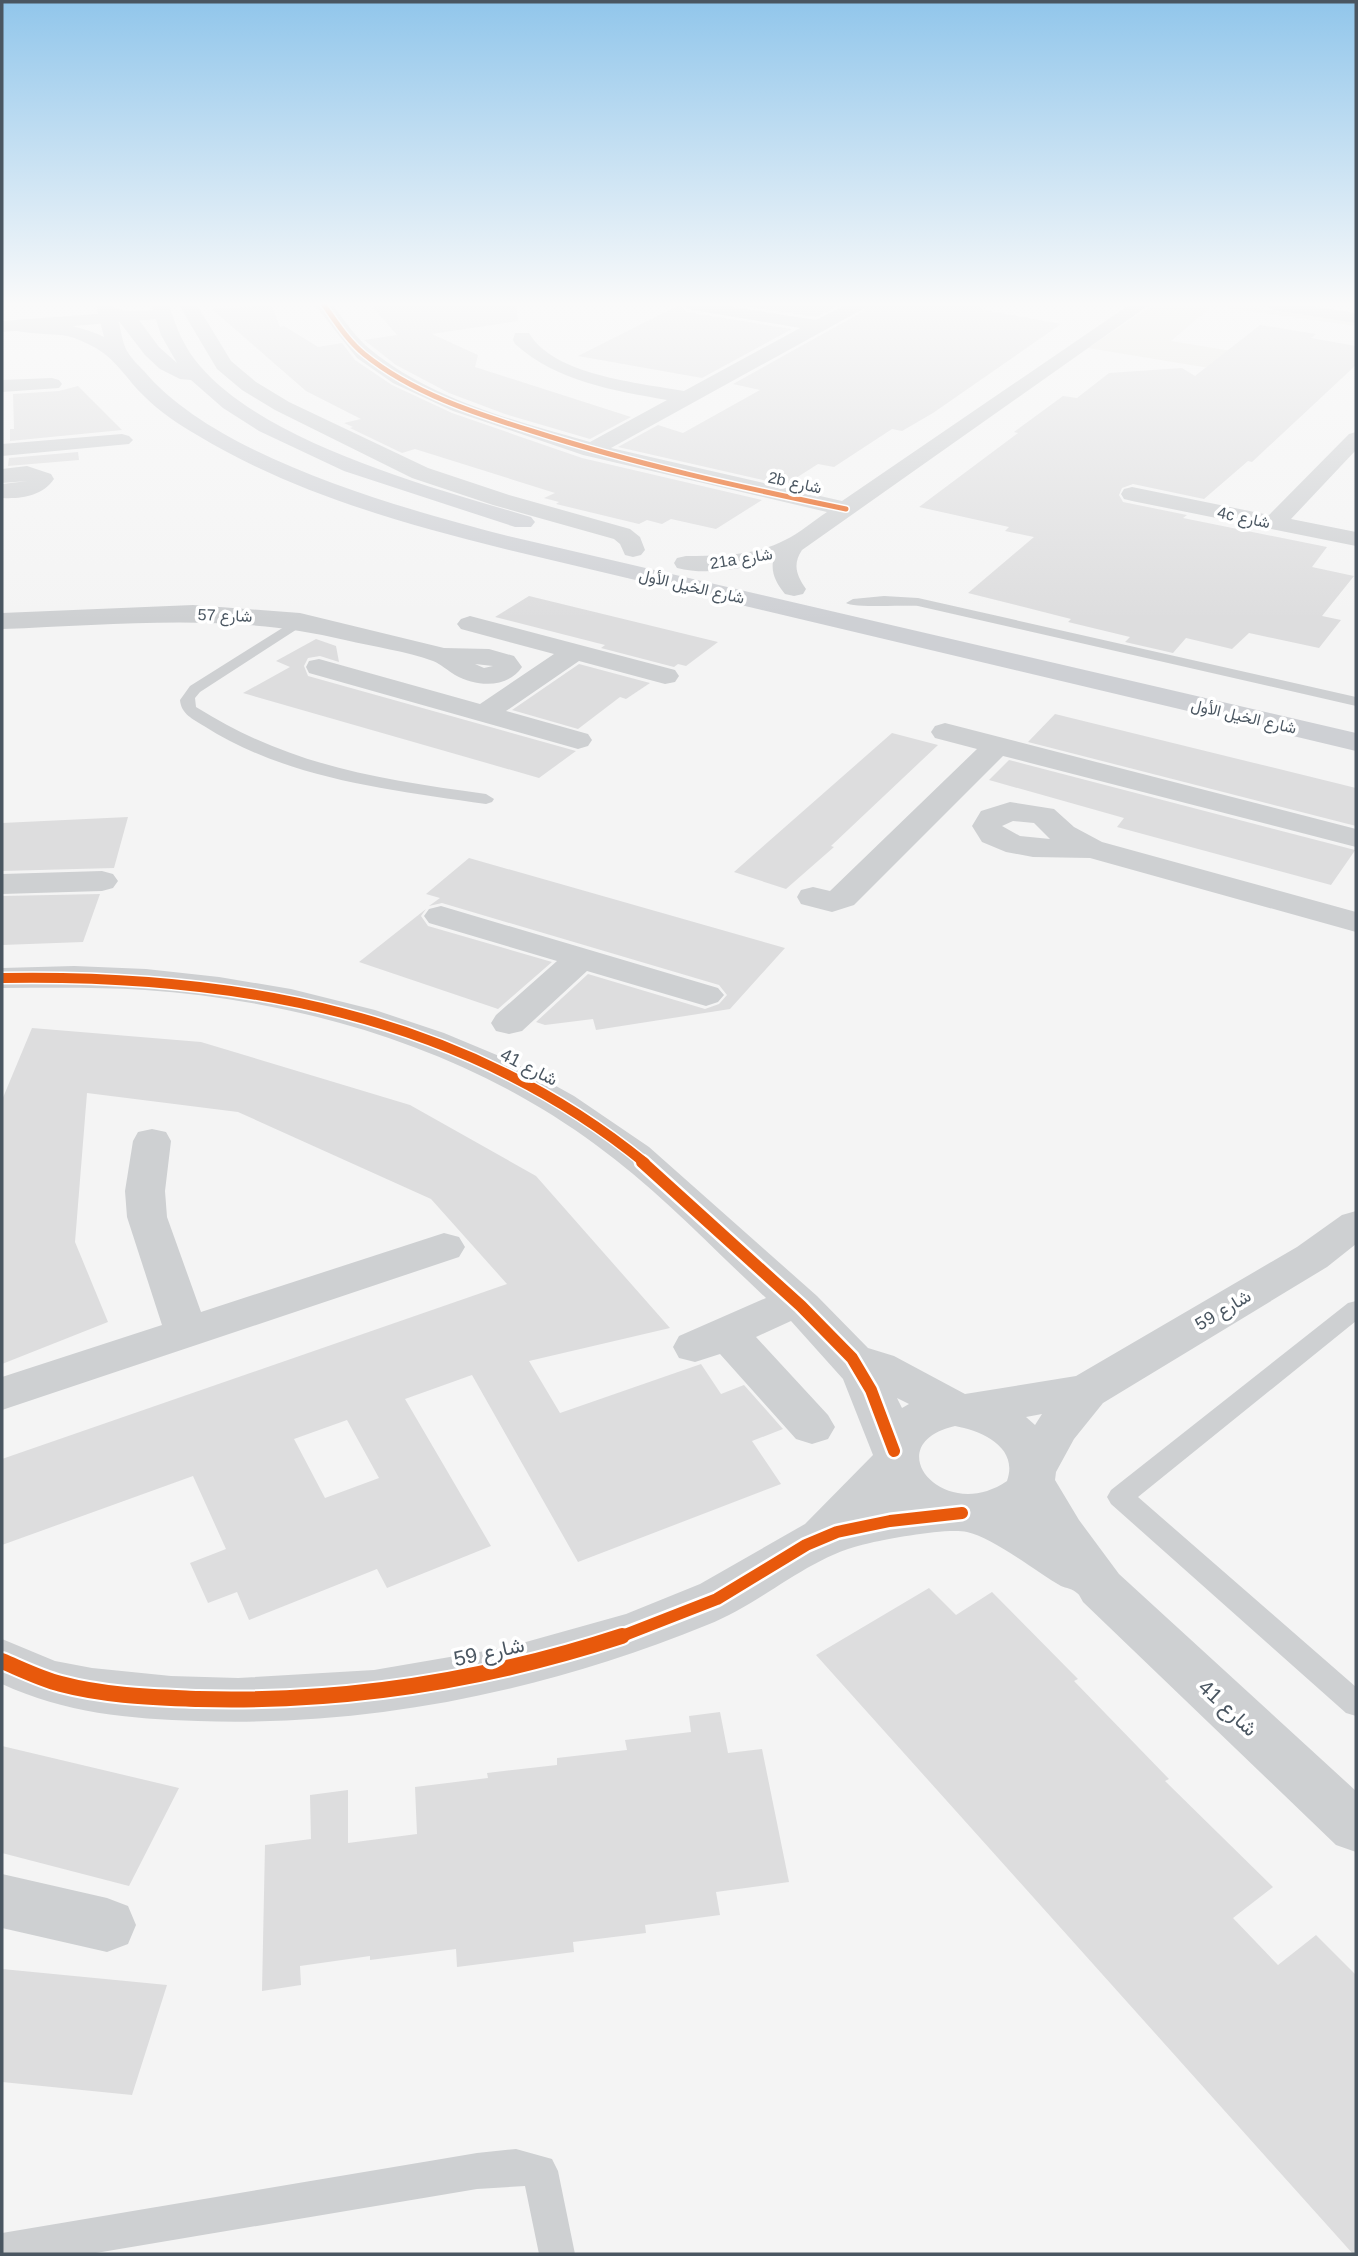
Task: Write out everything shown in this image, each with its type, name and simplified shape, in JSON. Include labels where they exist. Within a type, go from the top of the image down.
[{"type":"main road","name":"شارع الخيل الأول","points":[[177,410],[210,433],[276,467],[362,503],[489,538],[1356,742]]},
{"type":"main road","name":"شارع الخيل الأول","points":[[244,410],[260,422],[348,464],[498,514],[686,564],[1356,719]]},
{"type":"main road","points":[[1048,669],[1054,660],[1068,660],[1206,690],[1245,694]]},
{"type":"street","points":[[291,410],[384,458],[418,472],[501,500],[622,534],[632,542],[633,550]]},
{"type":"street","name":"2b شارع","points":[[472,410],[591,450],[679,473],[846,509]]},
{"type":"street","points":[[591,450],[664,410]]},
{"type":"street","name":"21a شارع","points":[[686,564],[739,561],[770,555],[793,545],[988,410]]},
{"type":"street","points":[[1274,523],[1356,438]]},
{"type":"street","points":[[2,451],[122,440]]},
{"type":"street","points":[[27,473],[29,448]]},
{"type":"street","points":[[2,476],[27,473],[38,475],[43,481],[23,490],[2,491]]},
{"type":"street","name":"4c شارع","points":[[1132,494],[1356,539]]},
{"type":"street","name":"21a شارع","points":[[793,545],[787,552],[783,566],[794,589]]},
{"type":"street","name":"شارع 57","points":[[2,621],[204,613],[300,621],[444,656]]},
{"type":"street","points":[[470,624],[665,676]]},
{"type":"street","points":[[492,657],[522,638]]},
{"type":"street","points":[[484,713],[575,652]]},
{"type":"street","points":[[444,656],[492,657],[505,661],[509,667],[488,676],[468,673],[444,656]]},
{"type":"street","points":[[318,667],[578,740]]},
{"type":"street","points":[[429,698],[468,673]]},
{"type":"street","points":[[945,732],[1356,838]]},
{"type":"street","points":[[813,897],[832,902],[840,900],[997,745]]},
{"type":"street","points":[[1077,766],[1032,801],[992,818],[987,826],[991,835],[1003,842],[1019,846],[1091,849]]},
{"type":"street","points":[[1043,815],[1077,766]]},
{"type":"street","points":[[1010,811],[1043,815],[1063,834],[1091,849],[1356,922]]},
{"type":"street","points":[[2,884],[102,881]]},
{"type":"street","points":[[441,916],[706,995]]},
{"type":"street","points":[[491,1038],[582,957]]},
{"type":"street","name":"شارع 41","points":[[2,978],[81,977],[135,980],[241,992],[366,1019],[491,1038],[559,1103],[643,1160],[682,1193],[853,1359],[876,1403],[894,1457]]},
{"type":"street","points":[[152,1141],[145,1192],[147,1217],[187,1333]]},
{"type":"street","name":"شارع 59","points":[[1032,1476],[1057,1428],[1087,1391],[1312,1257],[1356,1224]]},
{"type":"street","points":[[2,1394],[444,1247]]},
{"type":"street","points":[[796,1302],[710,1340],[812,1427]]},
{"type":"street","name":"شارع 41","points":[[853,1359],[878,1367],[961,1409]]},
{"type":"street","name":"شارع 59","points":[[961,1409],[1087,1391]]},
{"type":"street","points":[[961,1409],[989,1415],[1010,1426],[1028,1447],[1032,1476],[1023,1494],[1011,1504],[969,1513],[946,1510],[916,1496],[898,1475],[894,1457],[904,1429],[925,1414],[961,1409]]},
{"type":"street","name":"شارع 59","points":[[822,1538],[894,1457]]},
{"type":"street","name":"شارع 41","points":[[1032,1476],[1062,1534],[1101,1587]]},
{"type":"street","name":"شارع 41","points":[[969,1513],[1040,1547],[1101,1587],[1356,1827]]},
{"type":"street","name":"شارع 59","points":[[2,1661],[47,1680],[112,1694],[234,1702],[317,1698],[399,1689],[479,1675],[558,1656],[634,1632],[705,1605],[822,1538],[905,1519],[969,1513]]},
{"type":"street","points":[[2,1901],[107,1925]]},
{"type":"lane","points":[[853,603],[884,600],[918,602],[1356,702]]},
{"type":"lane","points":[[300,621],[195,689],[188,696],[189,709],[255,746],[309,768],[376,784],[486,799]]},
{"type":"lane","points":[[1356,1309],[1120,1497],[1356,1704]]},
{"type":"lane","points":[[2,2250],[477,2171],[516,2167],[540,2171],[557,2254]]},
{"type":"building","points":[[13,410],[102,410],[122,430],[10,441],[10,429],[14,429]]},
{"type":"building","points":[[344,410],[446,410],[582,458],[762,500],[716,529],[671,519],[662,524],[647,520],[639,524],[556,504],[559,502],[544,498],[555,493],[415,449],[402,453],[344,423],[361,419]]},
{"type":"building","points":[[495,410],[610,410],[631,417],[590,439]]},
{"type":"building","points":[[724,410],[937,410],[902,431],[892,429],[834,467],[818,464],[785,485],[618,447],[658,425],[683,433]]},
{"type":"building","points":[[1044,410],[1307,410],[1252,462],[1248,461],[1204,499],[1133,484],[1122,488],[1119,495],[1123,502],[1187,515],[1183,518],[1327,547],[1312,567],[1354,576],[1322,616],[1341,620],[1319,648],[1249,633],[1232,649],[1186,638],[1173,653],[1125,642],[1130,637],[1068,622],[1071,619],[968,593],[1034,537],[1005,531],[1009,527],[919,507],[1018,433],[1014,432]]},
{"type":"building","points":[[78,452],[79,460],[8,466],[9,458]]},
{"type":"building","points":[[529,596],[718,642],[686,666],[678,664],[674,667],[601,648],[605,645],[495,617]]},
{"type":"building","points":[[316,639],[336,646],[339,662],[320,656],[308,658],[304,666],[308,676],[576,751],[539,778],[243,693],[290,667],[276,661]]},
{"type":"building","points":[[579,664],[650,683],[626,699],[620,697],[578,729],[512,710]]},
{"type":"building","points":[[1055,714],[1356,788],[1356,826],[1028,742]]},
{"type":"building","points":[[892,733],[938,745],[831,846],[834,847],[786,889],[734,872]]},
{"type":"building","points":[[1009,760],[1356,849],[1331,885],[1117,827],[1124,818],[989,780]]},
{"type":"building","points":[[128,817],[114,868],[2,871],[2,823]]},
{"type":"building","points":[[469,858],[785,948],[730,1009],[596,1030],[593,1019],[545,1025],[536,1022],[588,974],[705,1009],[719,1004],[727,995],[719,985],[442,903],[429,906],[440,898],[426,894]]},
{"type":"building","points":[[100,894],[83,942],[2,945],[2,896]]},
{"type":"building","points":[[426,909],[421,916],[428,926],[552,962],[498,1009],[359,962]]},
{"type":"building","points":[[32,1028],[201,1042],[410,1105],[536,1176],[670,1328],[529,1361],[560,1413],[701,1364],[721,1394],[744,1385],[783,1429],[752,1441],[781,1484],[578,1562],[472,1375],[405,1399],[491,1546],[387,1588],[377,1569],[249,1620],[237,1592],[208,1603],[190,1563],[226,1549],[193,1476],[2,1545],[2,1459],[507,1284],[431,1199],[238,1112],[87,1093],[75,1242],[108,1322],[2,1364],[2,1100]],"holes":[[[347,1420],[379,1478],[325,1498],[294,1439]]]},
{"type":"building","points":[[929,1588],[956,1615],[992,1592],[1078,1679],[1074,1681],[1169,1779],[1165,1781],[1273,1887],[1233,1918],[1278,1965],[1316,1935],[1356,1975],[1356,2254],[1353,2254],[816,1655]]},
{"type":"building","points":[[720,1712],[728,1753],[762,1749],[789,1882],[716,1892],[720,1915],[645,1925],[646,1933],[573,1942],[574,1952],[457,1967],[456,1949],[370,1960],[370,1956],[300,1966],[301,1985],[262,1991],[265,1845],[311,1839],[310,1795],[348,1790],[348,1843],[417,1834],[415,1787],[488,1778],[487,1773],[557,1765],[557,1758],[627,1750],[625,1740],[691,1732],[689,1716]]},
{"type":"building","points":[[2,1746],[179,1788],[129,1886],[2,1853]]},
{"type":"building","points":[[2,1969],[167,1985],[132,2095],[2,2082]]},
{"type":"cycle path","points":[[470,410],[562,441],[642,463],[846,509]]},
{"type":"cycle path","points":[[2,978],[146,980],[219,987],[291,1000],[362,1017],[431,1040],[498,1069],[587,1120],[635,1156],[815,1319],[841,1345],[866,1379],[894,1451]]},
{"type":"cycle path","points":[[2,1661],[46,1680],[76,1688],[171,1698],[306,1698],[441,1683],[574,1652],[639,1631],[717,1599],[806,1545],[837,1532],[890,1521],[962,1513]]}]
